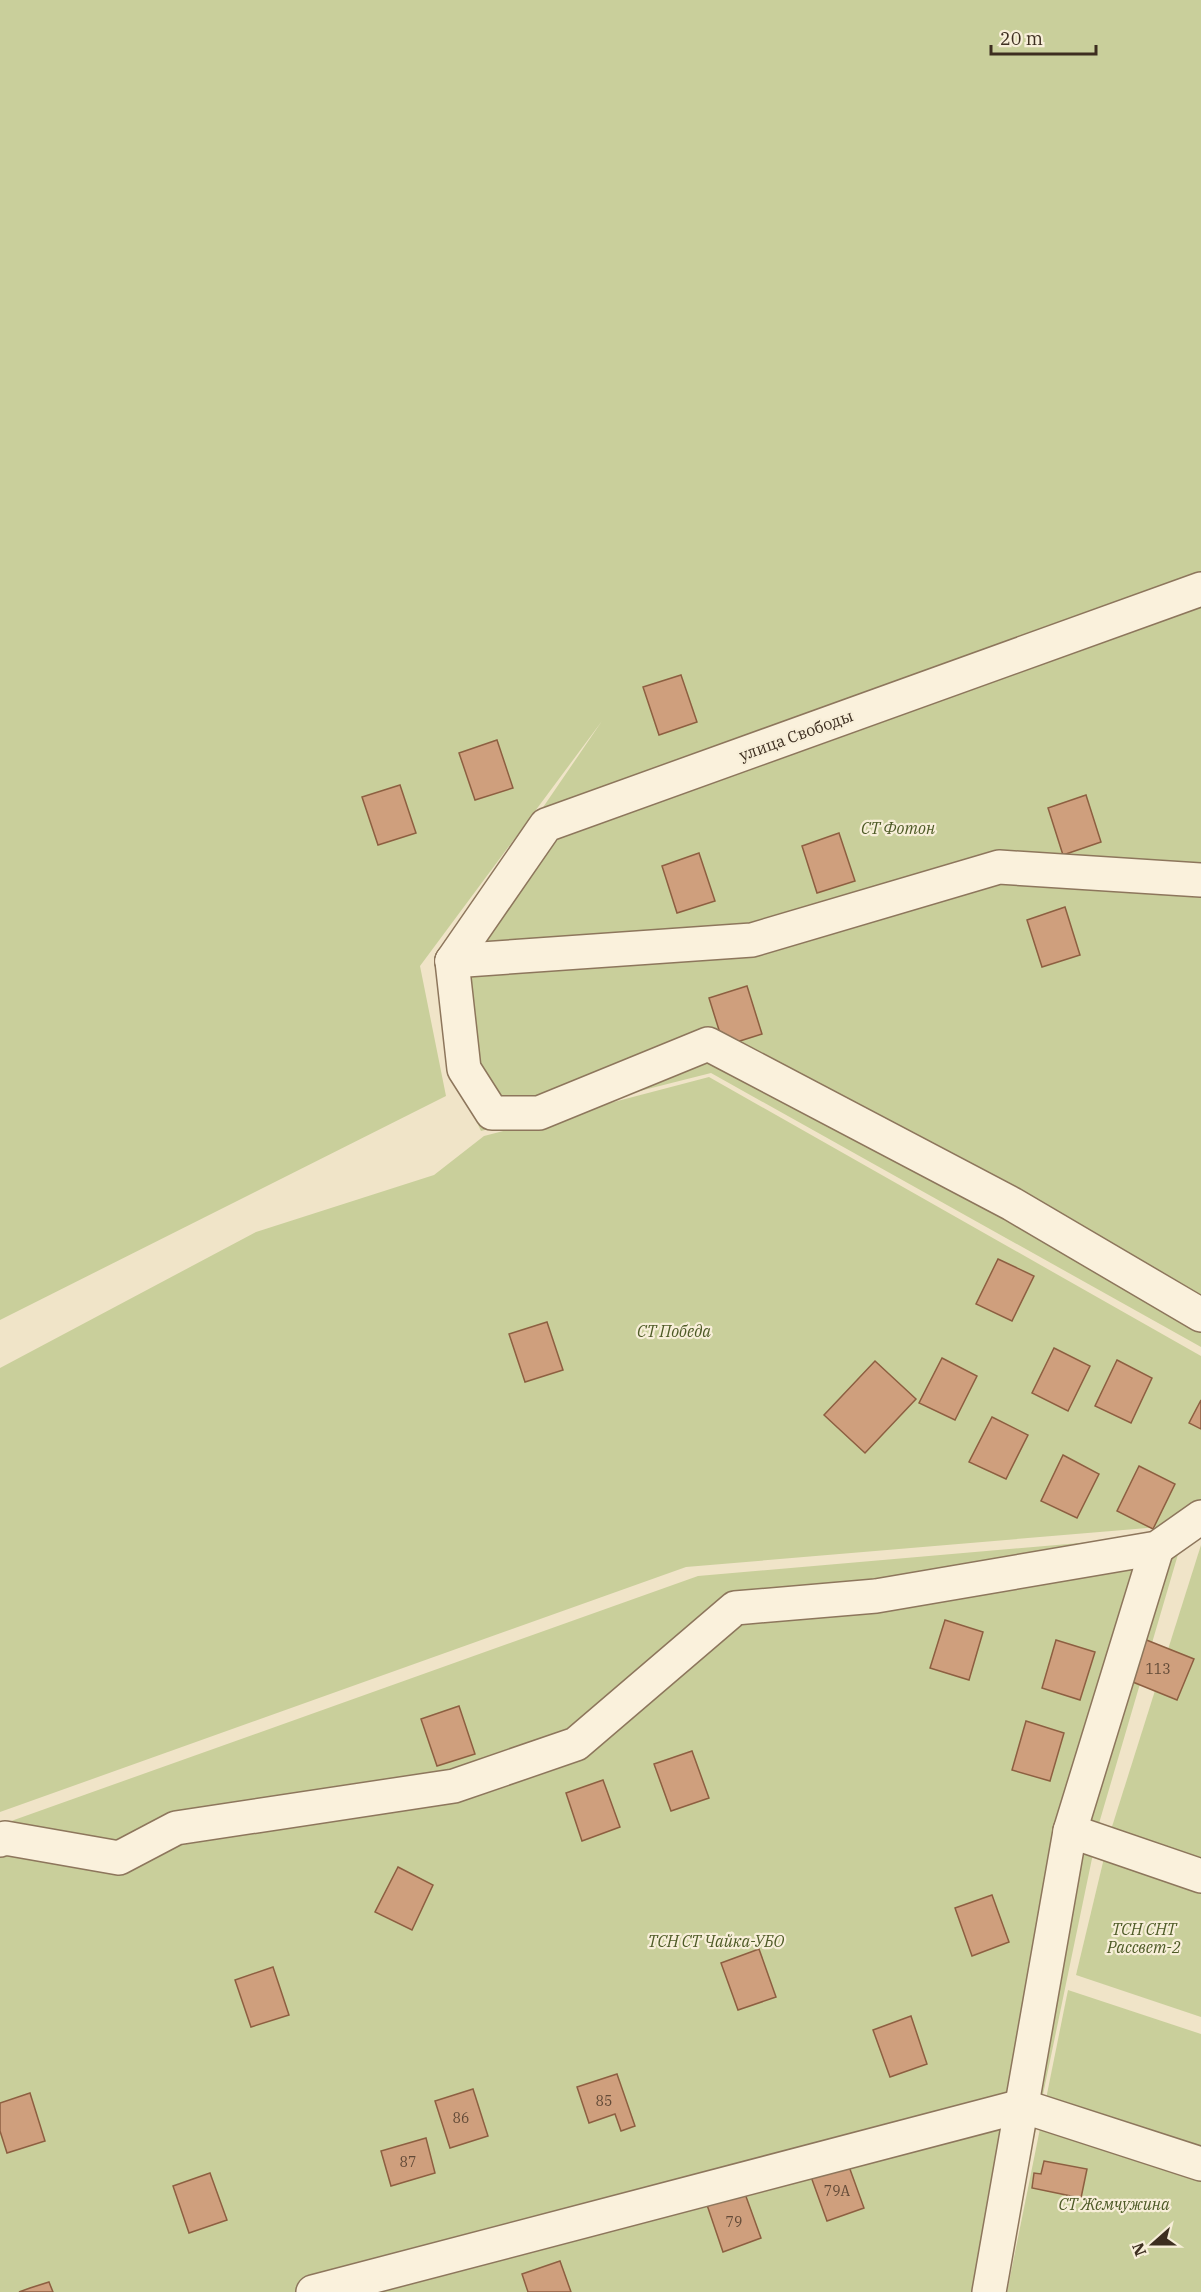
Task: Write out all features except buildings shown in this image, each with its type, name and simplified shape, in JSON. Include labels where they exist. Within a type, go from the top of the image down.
[{"type":"street","name":"улица Свободы","points":[[452,961],[546,825],[1201,589]]},
{"type":"street","points":[[1201,880],[999,867],[752,940],[452,961],[464,1069],[492,1113],[539,1113],[708,1044],[1012,1204],[1201,1315]]},
{"type":"street","points":[[0,1840],[5,1838],[119,1858],[176,1828],[454,1786],[576,1744],[735,1608],[876,1596],[1157,1548],[1201,1516]]},
{"type":"street","points":[[989,2292],[1070,1831],[1157,1548]]},
{"type":"street","points":[[1070,1831],[1201,1876]]},
{"type":"street","points":[[313,2292],[1022,2106],[1201,2164]]},
{"type":"green space","name":"СТ Фотон","points":[[0,0],[1201,0],[1201,1347],[711,1073],[481,1131],[456,1078],[438,961],[602,721],[420,966],[446,1096],[0,1320]]},
{"type":"green space","name":"СТ Победа","points":[[709,1077],[1201,1356],[1201,1516],[1195,1524],[686,1567],[0,1812],[0,1368],[256,1232],[434,1175],[484,1136]]},
{"type":"green space","name":"ТСН СТ Чайка-УБО","points":[[1184,1534],[1100,1820],[1002,2292],[0,2292],[0,1825],[698,1576]]},
{"type":"green space","name":"ТСН СНТ Рассвет-2","points":[[1201,1545],[1201,2017],[1076,1975],[1110,1833]]},
{"type":"green space","name":"СТ Жемчужина","points":[[1068,1990],[1201,2034],[1201,2292],[1007,2292]]}]
